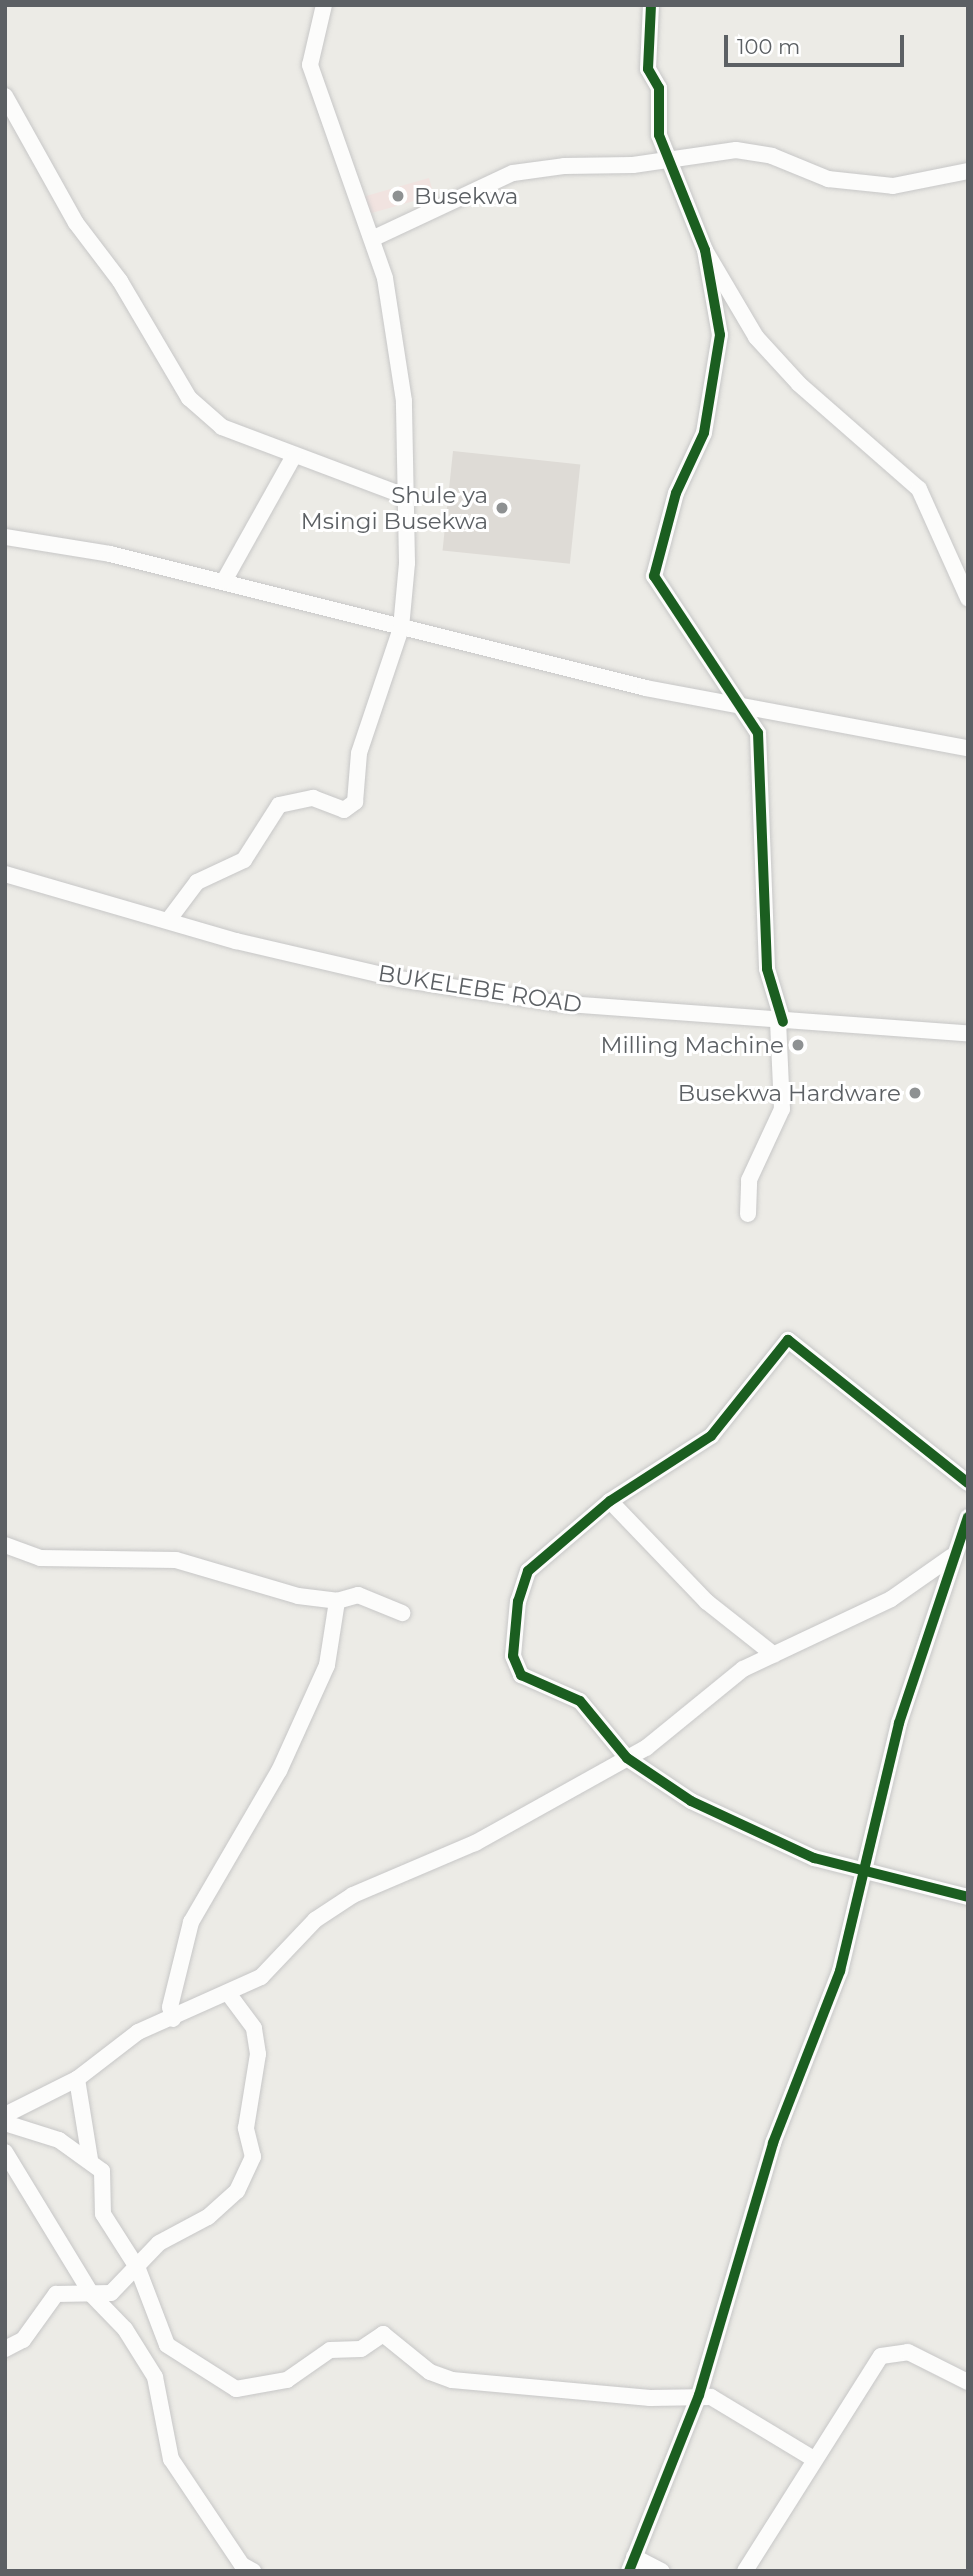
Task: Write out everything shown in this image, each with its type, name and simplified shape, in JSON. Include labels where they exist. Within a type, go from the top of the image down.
[{"type":"street","points":[[170,918],[197,882],[244,860],[278,805],[313,798],[344,810],[355,802],[359,753],[401,628],[407,496],[404,401],[374,238],[310,65],[324,5]]},
{"type":"street","points":[[651,5],[648,69],[659,88],[665,158],[705,250],[756,337],[799,384],[919,489],[968,598]]},
{"type":"street","points":[[5,96],[76,223],[120,281],[189,398],[222,427],[407,496]]},
{"type":"street","points":[[374,238],[513,173],[754,152],[828,179],[893,186],[968,171]]},
{"type":"street","points":[[705,250],[719,350],[704,433],[676,493],[654,576],[742,704],[758,733],[767,969],[784,1038],[782,1109],[749,1180],[748,1214]]},
{"type":"street","points":[[223,581],[294,456]]},
{"type":"street","points":[[5,537],[223,581],[646,688],[968,748]]},
{"type":"street","name":"BUKELEBE ROAD","points":[[5,874],[170,918],[236,941],[399,979],[555,1003],[968,1033]]},
{"type":"street","points":[[968,1483],[852,1397],[791,1340],[780,1346],[711,1436],[610,1501],[528,1571],[518,1601],[513,1656],[521,1675],[580,1701],[627,1758],[691,1801],[799,1853],[867,1874],[968,1897]]},
{"type":"street","points":[[610,1501],[707,1602],[774,1655]]},
{"type":"street","points":[[662,2571],[631,2564],[699,2395],[773,2143],[841,1971],[867,1874],[899,1723],[951,1557],[968,1517]]},
{"type":"street","points":[[5,1545],[40,1558],[176,1560],[298,1596],[337,1601],[358,1595],[402,1614]]},
{"type":"street","points":[[5,2115],[77,2080],[138,2032],[228,1993],[273,1968],[315,1920],[353,1895],[475,1843],[627,1758],[664,1735],[725,1681],[891,1599],[951,1557]]},
{"type":"street","points":[[173,2019],[170,2007],[191,1922],[279,1771],[327,1665],[337,1601]]},
{"type":"street","points":[[5,2349],[23,2340],[56,2294],[111,2293],[138,2269],[159,2243],[208,2217],[237,2191],[250,2166],[246,2128],[257,2039],[228,1993]]},
{"type":"street","points":[[77,2080],[90,2159]]},
{"type":"street","points":[[5,2123],[59,2140],[90,2159],[106,2180],[103,2214],[138,2269],[167,2345],[236,2389],[287,2380],[330,2350],[361,2349],[383,2334],[430,2372],[452,2380],[650,2398],[699,2395],[812,2458]]},
{"type":"street","points":[[5,2152],[92,2295],[125,2329],[155,2377],[171,2459],[242,2565],[253,2571]]},
{"type":"street","points":[[745,2571],[812,2458],[881,2356],[908,2352],[968,2382]]},
{"type":"shaded area","name":"Busekwa","points":[[429,178],[434,195],[367,215],[362,197]]},
{"type":"shaded area","points":[[453,451],[580,464],[570,564],[443,550]]},
{"type":"cycle path","points":[[651,5],[648,69],[659,88],[659,135],[705,250],[720,335],[704,433],[676,493],[654,576],[758,733],[767,969],[783,1022]]},
{"type":"cycle path","points":[[968,1483],[788,1340],[711,1436],[610,1501],[528,1571],[518,1601],[513,1656],[521,1675],[580,1701],[627,1758],[691,1801],[814,1858],[968,1897]]},
{"type":"cycle path","points":[[629,2571],[699,2395],[773,2143],[840,1971],[899,1723],[968,1517]]},
{"type":"place","name":"Busekwa","points":[[398,196]]},
{"type":"place","name":"Shule ya Msingi Busekwa","points":[[502,508]]},
{"type":"place","name":"Milling Machine","points":[[798,1045]]},
{"type":"place","name":"Busekwa Hardware","points":[[915,1093]]}]
